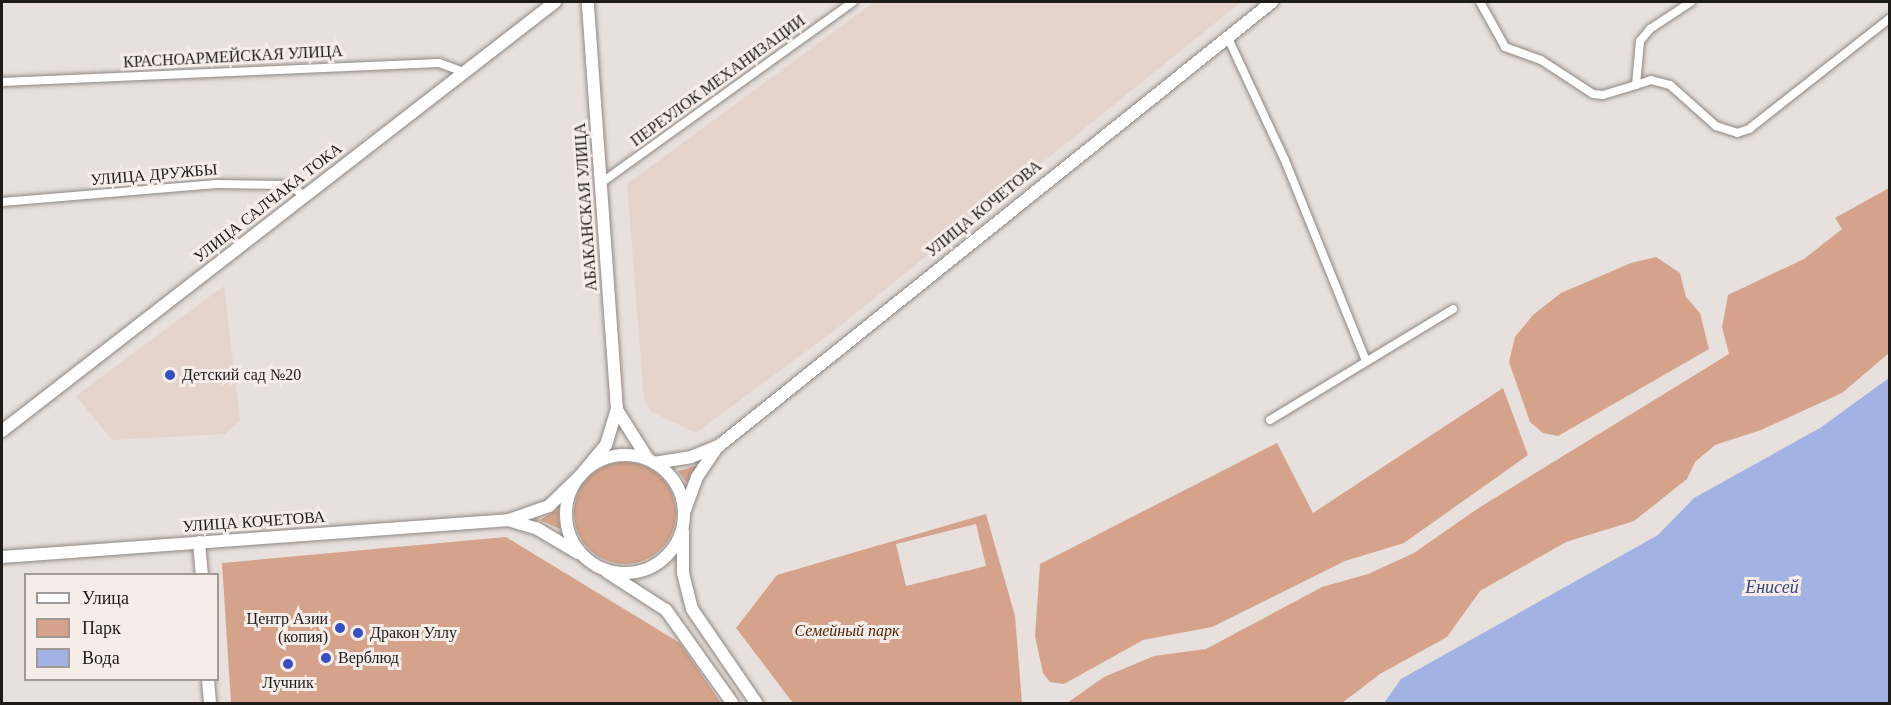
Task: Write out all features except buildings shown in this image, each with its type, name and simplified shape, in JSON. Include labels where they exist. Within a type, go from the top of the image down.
[{"type":"main road","name":"УЛИЦА САЛЧАКА ТОКА","points":[[2,431],[555,2]]},
{"type":"main road","name":"АБАКАНСКАЯ УЛИЦА","points":[[582,473],[606,445],[617,410],[588,2]]},
{"type":"main road","name":"УЛИЦА КОЧЕТОВА","points":[[651,462],[691,457],[719,445],[1272,2]]},
{"type":"main road","name":"АБАКАНСКАЯ УЛИЦА","points":[[617,410],[651,462]]},
{"type":"main road","name":"УЛИЦА КОЧЕТОВА","points":[[683,519],[697,477],[719,445]]},
{"type":"main road","points":[[733,704],[666,610],[596,565],[578,550],[566,522],[570,493],[582,473],[615,456],[651,462],[677,488],[683,519],[684,580],[692,609],[757,704]]},
{"type":"main road","name":"УЛИЦА КОЧЕТОВА","points":[[2,557],[510,520],[549,506],[582,473]]},
{"type":"main road","points":[[596,565],[619,573],[648,568],[672,549],[683,519]]},
{"type":"main road","name":"УЛИЦА КОЧЕТОВА","points":[[510,520],[552,536],[596,565]]},
{"type":"main road","points":[[199,542],[202,573]]},
{"type":"main road","points":[[208,681],[210,704]]},
{"type":"street","name":"ПЕРЕУЛОК МЕХАНИЗАЦИИ","points":[[600,183],[853,2]]},
{"type":"street","points":[[1480,2],[1505,46],[1541,60],[1593,94],[1603,95],[1651,80],[1670,85],[1716,126],[1737,133],[1749,129],[1890,18]]},
{"type":"street","points":[[1636,85],[1640,41],[1650,29],[1691,2]]},
{"type":"street","points":[[1227,36],[1284,158],[1366,361]]},
{"type":"street","name":"КРАСНОАРМЕЙСКАЯ УЛИЦА","points":[[2,82],[440,63],[464,72]]},
{"type":"street","name":"УЛИЦА ДРУЖБЫ","points":[[2,202],[216,184],[289,184],[305,196]]},
{"type":"street","points":[[1270,420],[1453,309]]},
{"type":"shaded area","points":[[874,2],[1241,2],[835,330],[696,433],[650,411],[644,399],[627,184]]},
{"type":"shaded area","name":"Детский сад №20","points":[[224,286],[240,421],[225,434],[112,440],[76,396]]},
{"type":"green space","points":[[1889,188],[1889,353],[1842,393],[1761,430],[1715,445],[1695,462],[1687,479],[1634,521],[1566,542],[1480,591],[1447,637],[1380,674],[1342,703],[1067,703],[1104,677],[1154,656],[1206,649],[1322,587],[1368,574],[1414,553],[1477,509],[1729,354],[1722,327],[1728,295],[1804,259],[1842,229],[1835,218]]},
{"type":"green space","points":[[1656,257],[1680,273],[1686,297],[1700,313],[1709,349],[1558,436],[1543,433],[1530,422],[1509,362],[1515,337],[1533,315],[1561,293],[1631,263]]},
{"type":"green space","points":[[1503,388],[1528,455],[1404,543],[1345,561],[1212,627],[1143,640],[1064,684],[1050,682],[1043,673],[1035,636],[1040,564],[1277,443],[1313,513]]},
{"type":"green space","points":[[625,462],[644,466],[661,477],[672,494],[676,513],[672,532],[661,549],[644,560],[625,564],[606,560],[589,549],[578,532],[574,513],[578,494],[589,477],[606,466]]},
{"type":"green space","points":[[698,465],[687,483],[678,471]]},
{"type":"green space","points":[[558,509],[560,529],[540,520]]},
{"type":"green space","name":"Семейный парк","points":[[986,514],[1015,616],[1022,703],[793,703],[736,628],[777,575]],"holes":[[[976,524],[986,566],[906,586],[896,544]]]},
{"type":"green space","points":[[506,537],[680,643],[721,703],[231,703],[222,563]]},
{"type":"water","name":"Енисей","points":[[1889,378],[1889,703],[1384,703],[1401,679],[1658,535],[1694,498],[1820,428]]},
{"type":"place","name":"Детский сад №20","points":[[170,375]]},
{"type":"place","name":"Центр Азии (копия)","points":[[340,628]]},
{"type":"place","name":"Дракон Уллу","points":[[358,633]]},
{"type":"place","name":"Верблюд","points":[[326,658]]},
{"type":"place","name":"Лучник","points":[[288,664]]}]
